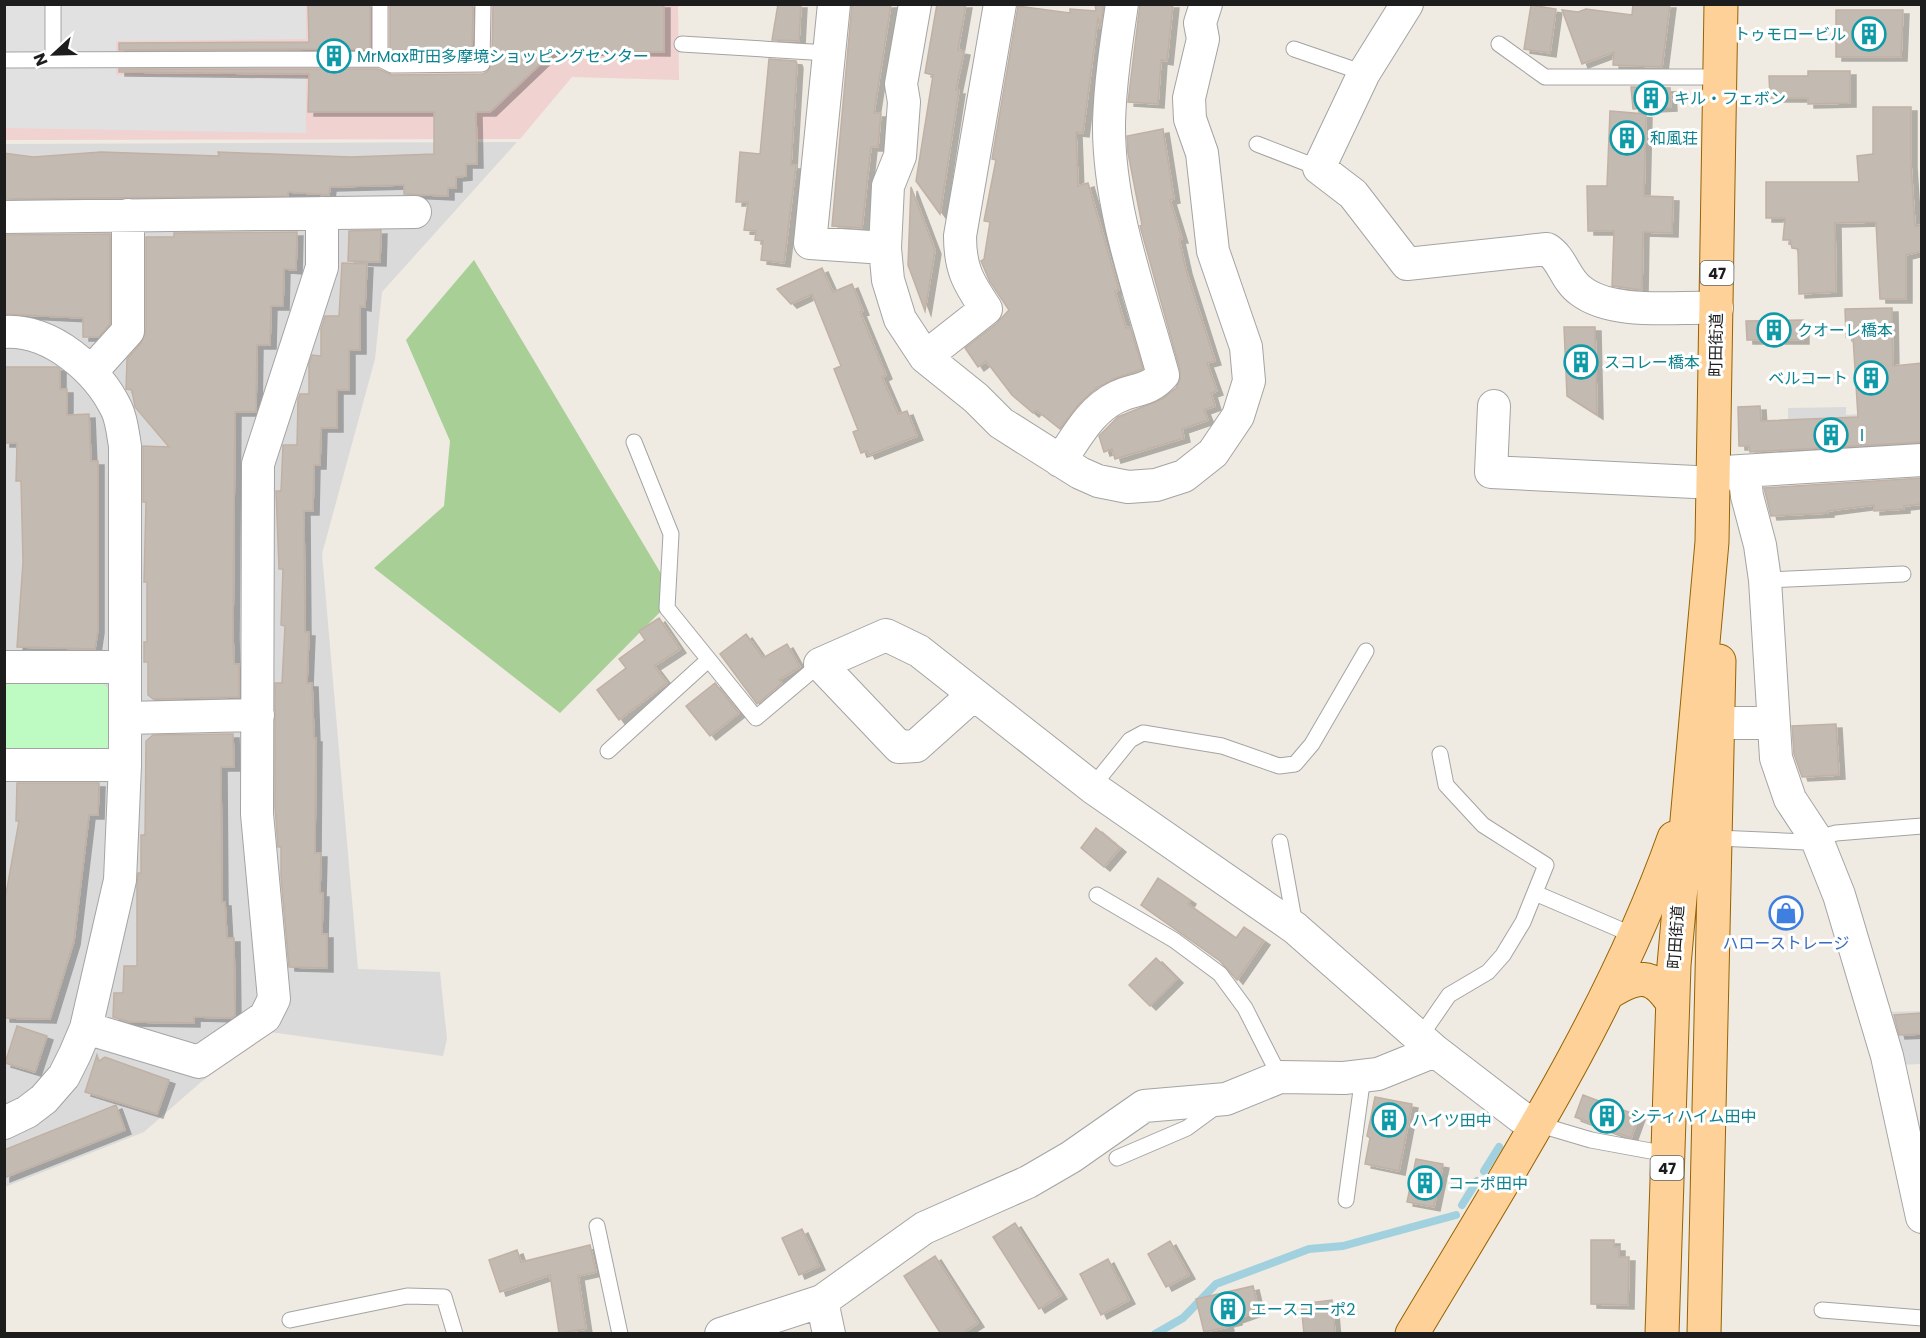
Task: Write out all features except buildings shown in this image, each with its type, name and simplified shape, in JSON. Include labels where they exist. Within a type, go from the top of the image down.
[{"type":"main road","name":"町田街道","points":[[1704,1334],[1717,838],[1701,799],[1712,542],[1725,476],[1717,308],[1721,4]]},
{"type":"main road","name":"町田街道","points":[[1701,799],[1720,723],[1720,676],[1712,542]]},
{"type":"main road","name":"47","points":[[1641,940],[1678,908],[1704,869],[1701,799]]},
{"type":"main road","name":"47","points":[[1412,1334],[1568,1074],[1608,993],[1641,940],[1701,799]]},
{"type":"main road","name":"町田街道","points":[[1662,1334],[1672,1002],[1678,908]]},
{"type":"main road","points":[[1641,940],[1674,965],[1701,994],[1713,1016]]},
{"type":"main road","points":[[1608,993],[1626,982],[1640,978],[1652,981],[1663,989],[1672,1002]]},
{"type":"street","points":[[834,4],[810,243],[885,248]]},
{"type":"street","points":[[915,4],[901,84],[904,102],[900,156],[888,186],[885,248],[888,280],[900,319],[925,357],[1001,423],[1060,461],[1098,481],[1128,487],[1156,485],[1184,476],[1213,453],[1238,416],[1249,381],[1246,347],[1213,250],[1202,153],[1190,118],[1189,98],[1203,39],[1200,23],[1206,4]]},
{"type":"street","points":[[925,357],[986,309],[968,282],[960,262],[960,236],[1000,4]]},
{"type":"street","points":[[1060,461],[1094,411],[1117,397],[1153,386],[1163,375],[1119,212],[1112,171],[1109,124],[1115,51],[1122,4]]},
{"type":"street","points":[[1407,4],[1364,73],[1319,168],[1353,194],[1407,264],[1547,249],[1556,255],[1568,279],[1595,300],[1623,306],[1717,308]]},
{"type":"street","points":[[4,217],[415,212]]},
{"type":"street","points":[[86,1028],[199,1062],[265,1017],[272,1009],[274,999],[257,814],[258,464],[322,267],[322,213]]},
{"type":"street","points":[[91,372],[128,331],[128,215]]},
{"type":"street","points":[[4,332],[38,338],[63,350],[91,372],[105,389],[118,412],[125,446],[125,765],[120,880],[86,1028],[64,1076],[44,1099],[27,1112],[4,1123]]},
{"type":"street","points":[[1485,423],[1491,472],[1725,476],[1922,460]]},
{"type":"street","points":[[1725,476],[1747,496],[1760,545],[1765,580],[1772,723],[1776,758],[1790,799],[1817,840],[1839,895],[1887,1056],[1922,1217]]},
{"type":"street","points":[[974,695],[916,747],[899,747],[820,664],[886,635],[919,651],[1092,787],[1295,928],[1427,1044],[1521,1117],[1537,1124]]},
{"type":"street","points":[[4,667],[125,667]]},
{"type":"street","points":[[125,718],[258,715]]},
{"type":"street","points":[[1720,723],[1772,723]]},
{"type":"street","points":[[4,765],[125,765]]},
{"type":"street","points":[[721,1334],[822,1300],[924,1228],[1028,1182],[1071,1157],[1144,1106],[1226,1099],[1280,1077],[1378,1074],[1427,1044]]},
{"type":"street","points":[[822,1300],[829,1334]]},
{"type":"lane","points":[[53,4],[53,60]]},
{"type":"lane","points":[[380,4],[380,58]]},
{"type":"lane","points":[[4,60],[380,58],[392,65],[482,64],[483,4]]},
{"type":"lane","points":[[1499,44],[1523,64],[1545,77],[1720,77]]},
{"type":"lane","points":[[682,45],[828,53]]},
{"type":"lane","points":[[1294,50],[1364,73]]},
{"type":"lane","points":[[1257,144],[1319,168]]},
{"type":"lane","points":[[634,442],[671,534],[667,608],[707,661],[756,718],[820,664]]},
{"type":"lane","points":[[1765,580],[1903,574]]},
{"type":"lane","points":[[1092,787],[1130,740],[1143,734],[1222,746],[1279,766],[1296,764],[1312,744],[1366,651]]},
{"type":"lane","points":[[608,751],[707,661]]},
{"type":"lane","points":[[1427,1044],[1449,995],[1488,972],[1503,955],[1523,922],[1546,865],[1484,825],[1446,785],[1440,754]]},
{"type":"lane","points":[[1717,838],[1817,840],[1836,833],[1922,826]]},
{"type":"lane","points":[[1280,842],[1295,928]]},
{"type":"lane","points":[[1535,893],[1641,940]]},
{"type":"lane","points":[[1097,895],[1174,940],[1220,974],[1245,1008],[1280,1077]]},
{"type":"lane","points":[[1346,1200],[1363,1076]]},
{"type":"lane","points":[[1117,1158],[1187,1128],[1226,1099]]},
{"type":"lane","points":[[1537,1124],[1591,1140],[1667,1154]]},
{"type":"lane","points":[[597,1226],[620,1334]]},
{"type":"lane","points":[[290,1320],[407,1296],[444,1297],[455,1334]]},
{"type":"lane","points":[[1822,1310],[1922,1318]]},
{"type":"shaded area","name":"MrMax町田多摩境ショッピングセンター","points":[[4,5],[678,5],[679,80],[572,77],[520,139],[5,140]]},
{"type":"shaded area","points":[[5,5],[306,5],[306,39],[116,41],[116,75],[306,77],[306,133],[5,128]]},
{"type":"shaded area","points":[[517,142],[382,292],[375,359],[322,554],[358,969],[440,972],[447,1039],[443,1056],[270,1032],[201,1082],[144,1132],[5,1187],[5,144]]},
{"type":"shaded area","points":[[1846,407],[1846,415],[1921,409],[1921,449],[1789,460],[1788,408]]},
{"type":"shaded area","points":[[1921,1011],[1921,1064],[1897,1065],[1884,1012]]},
{"type":"green space","points":[[474,260],[675,597],[560,713],[374,568],[444,506],[450,441],[406,340]]},
{"type":"green space","points":[[5,681],[100,681],[109,689],[108,749],[97,755],[5,754]]},
{"type":"waterway","points":[[1484,1171],[1499,1147]]},
{"type":"waterway","points":[[1462,1205],[1477,1181]]},
{"type":"waterway","points":[[1155,1334],[1183,1318],[1216,1284],[1309,1249],[1343,1246],[1456,1215]]},
{"type":"place","name":"トゥモロービル","points":[[1869,34]]},
{"type":"place","name":"MrMax町田多摩境ショッピングセンター","points":[[334,56]]},
{"type":"place","name":"キル・フェボン","points":[[1651,98]]},
{"type":"place","name":"和風荘","points":[[1627,138]]},
{"type":"place","name":"クオーレ橋本","points":[[1774,330]]},
{"type":"place","name":"スコレー橋本","points":[[1581,362]]},
{"type":"place","name":"ベルコート","points":[[1871,378]]},
{"type":"place","name":"Ⅰ","points":[[1831,435]]},
{"type":"place","name":"ハローストレージ","points":[[1786,913]]},
{"type":"place","name":"シティハイム田中","points":[[1607,1116]]},
{"type":"place","name":"ハイツ田中","points":[[1389,1120]]},
{"type":"place","name":"コーポ田中","points":[[1425,1183]]},
{"type":"place","name":"エースコーポ2","points":[[1228,1309]]}]
